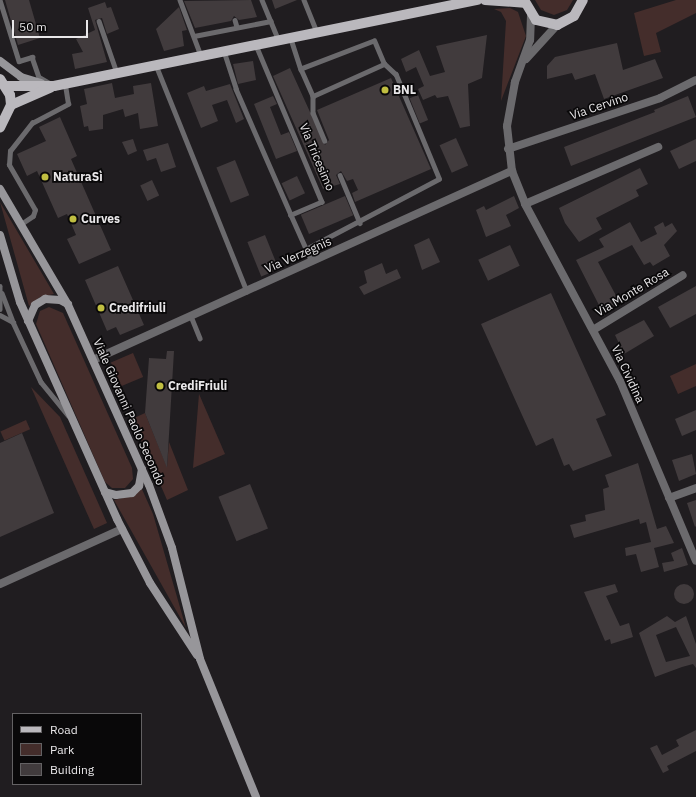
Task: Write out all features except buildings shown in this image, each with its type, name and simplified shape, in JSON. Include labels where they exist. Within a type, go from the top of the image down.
[{"type":"main road","points":[[0,128],[11,105],[54,86],[317,34],[439,4],[477,0]]},
{"type":"main road","points":[[485,0],[524,2],[531,15],[542,23],[557,25],[574,16],[583,0]]},
{"type":"main road","points":[[0,61],[21,77],[54,86]]},
{"type":"main road","points":[[11,105],[3,82],[54,86]]},
{"type":"main road","name":"Viale Giovanni Paolo Secondo","points":[[0,189],[68,305],[142,469],[172,548],[200,659],[256,797]]},
{"type":"main road","name":"Viale Giovanni Paolo Secondo","points":[[0,235],[28,321],[122,530],[150,583],[200,659]]},
{"type":"main road","points":[[28,321],[35,305],[45,299],[60,300],[68,305]]},
{"type":"main road","points":[[105,492],[116,495],[132,493],[139,486],[142,469]]},
{"type":"street","name":"Via Cividina","points":[[531,15],[523,62],[510,103],[508,149],[512,171],[525,204],[620,381],[696,561]]},
{"type":"street","name":"Via Cividina","points":[[523,62],[557,25]]},
{"type":"street","name":"Via Cervino","points":[[508,149],[660,98],[696,80]]},
{"type":"street","points":[[525,204],[658,147]]},
{"type":"street","name":"Via Verzegnis","points":[[93,360],[512,171]]},
{"type":"street","name":"Via Monte Rosa","points":[[593,330],[683,275]]},
{"type":"street","points":[[670,498],[696,488]]},
{"type":"street","points":[[0,584],[122,530]]},
{"type":"lane","points":[[0,0],[19,61],[32,57],[39,77],[54,86]]},
{"type":"lane","points":[[180,0],[201,56]]},
{"type":"lane","points":[[262,0],[279,41]]},
{"type":"lane","points":[[304,0],[317,34]]},
{"type":"lane","points":[[235,20],[238,27]]},
{"type":"lane","points":[[99,21],[117,73]]},
{"type":"lane","points":[[194,36],[271,21]]},
{"type":"lane","points":[[291,38],[301,69],[313,96],[313,113],[325,141]]},
{"type":"lane","points":[[301,69],[374,41],[384,64],[396,75],[439,179],[394,200],[360,223],[306,249]]},
{"type":"lane","name":"Via Tricesimo","points":[[256,45],[322,202],[292,215]]},
{"type":"lane","points":[[224,52],[236,89],[312,262]]},
{"type":"lane","points":[[313,96],[384,64]]},
{"type":"lane","points":[[156,65],[247,291]]},
{"type":"lane","points":[[21,224],[33,216],[35,210],[9,165],[10,151],[38,118],[68,104],[65,84]]},
{"type":"lane","points":[[340,175],[360,223]]},
{"type":"lane","points":[[0,286],[13,322],[40,382],[74,423]]},
{"type":"lane","points":[[0,309],[2,293]]},
{"type":"lane","points":[[0,315],[13,322]]},
{"type":"lane","points":[[191,316],[200,338]]},
{"type":"green space","points":[[535,0],[573,0],[567,10],[554,15],[541,10]]},
{"type":"green space","points":[[676,0],[696,0],[696,13],[656,33],[661,52],[644,56],[634,13]]},
{"type":"green space","points":[[510,8],[518,12],[526,36],[501,101],[506,21],[501,12],[494,9]]},
{"type":"green space","points":[[0,202],[54,294],[40,297],[29,306]]},
{"type":"green space","points":[[49,307],[63,313],[132,468],[133,479],[125,488],[112,488],[105,482],[36,324],[40,311]]},
{"type":"green space","points":[[133,353],[143,377],[121,386],[111,362]]},
{"type":"green space","points":[[696,364],[696,386],[678,394],[670,376]]},
{"type":"green space","points":[[31,387],[60,417],[107,523],[94,529]]},
{"type":"green space","points":[[199,394],[225,454],[193,468]]},
{"type":"green space","points":[[145,413],[167,467],[169,442],[188,490],[167,500],[132,419]]},
{"type":"green space","points":[[26,420],[30,429],[4,441],[0,431]]},
{"type":"green space","points":[[141,487],[153,514],[186,628],[114,500],[132,496]]},
{"type":"place","name":"BNL","points":[[385,90]]},
{"type":"place","name":"NaturaSì","points":[[45,177]]},
{"type":"place","name":"Curves","points":[[73,219]]},
{"type":"place","name":"Credifriuli","points":[[101,308]]},
{"type":"place","name":"CrediFriuli","points":[[160,386]]}]
